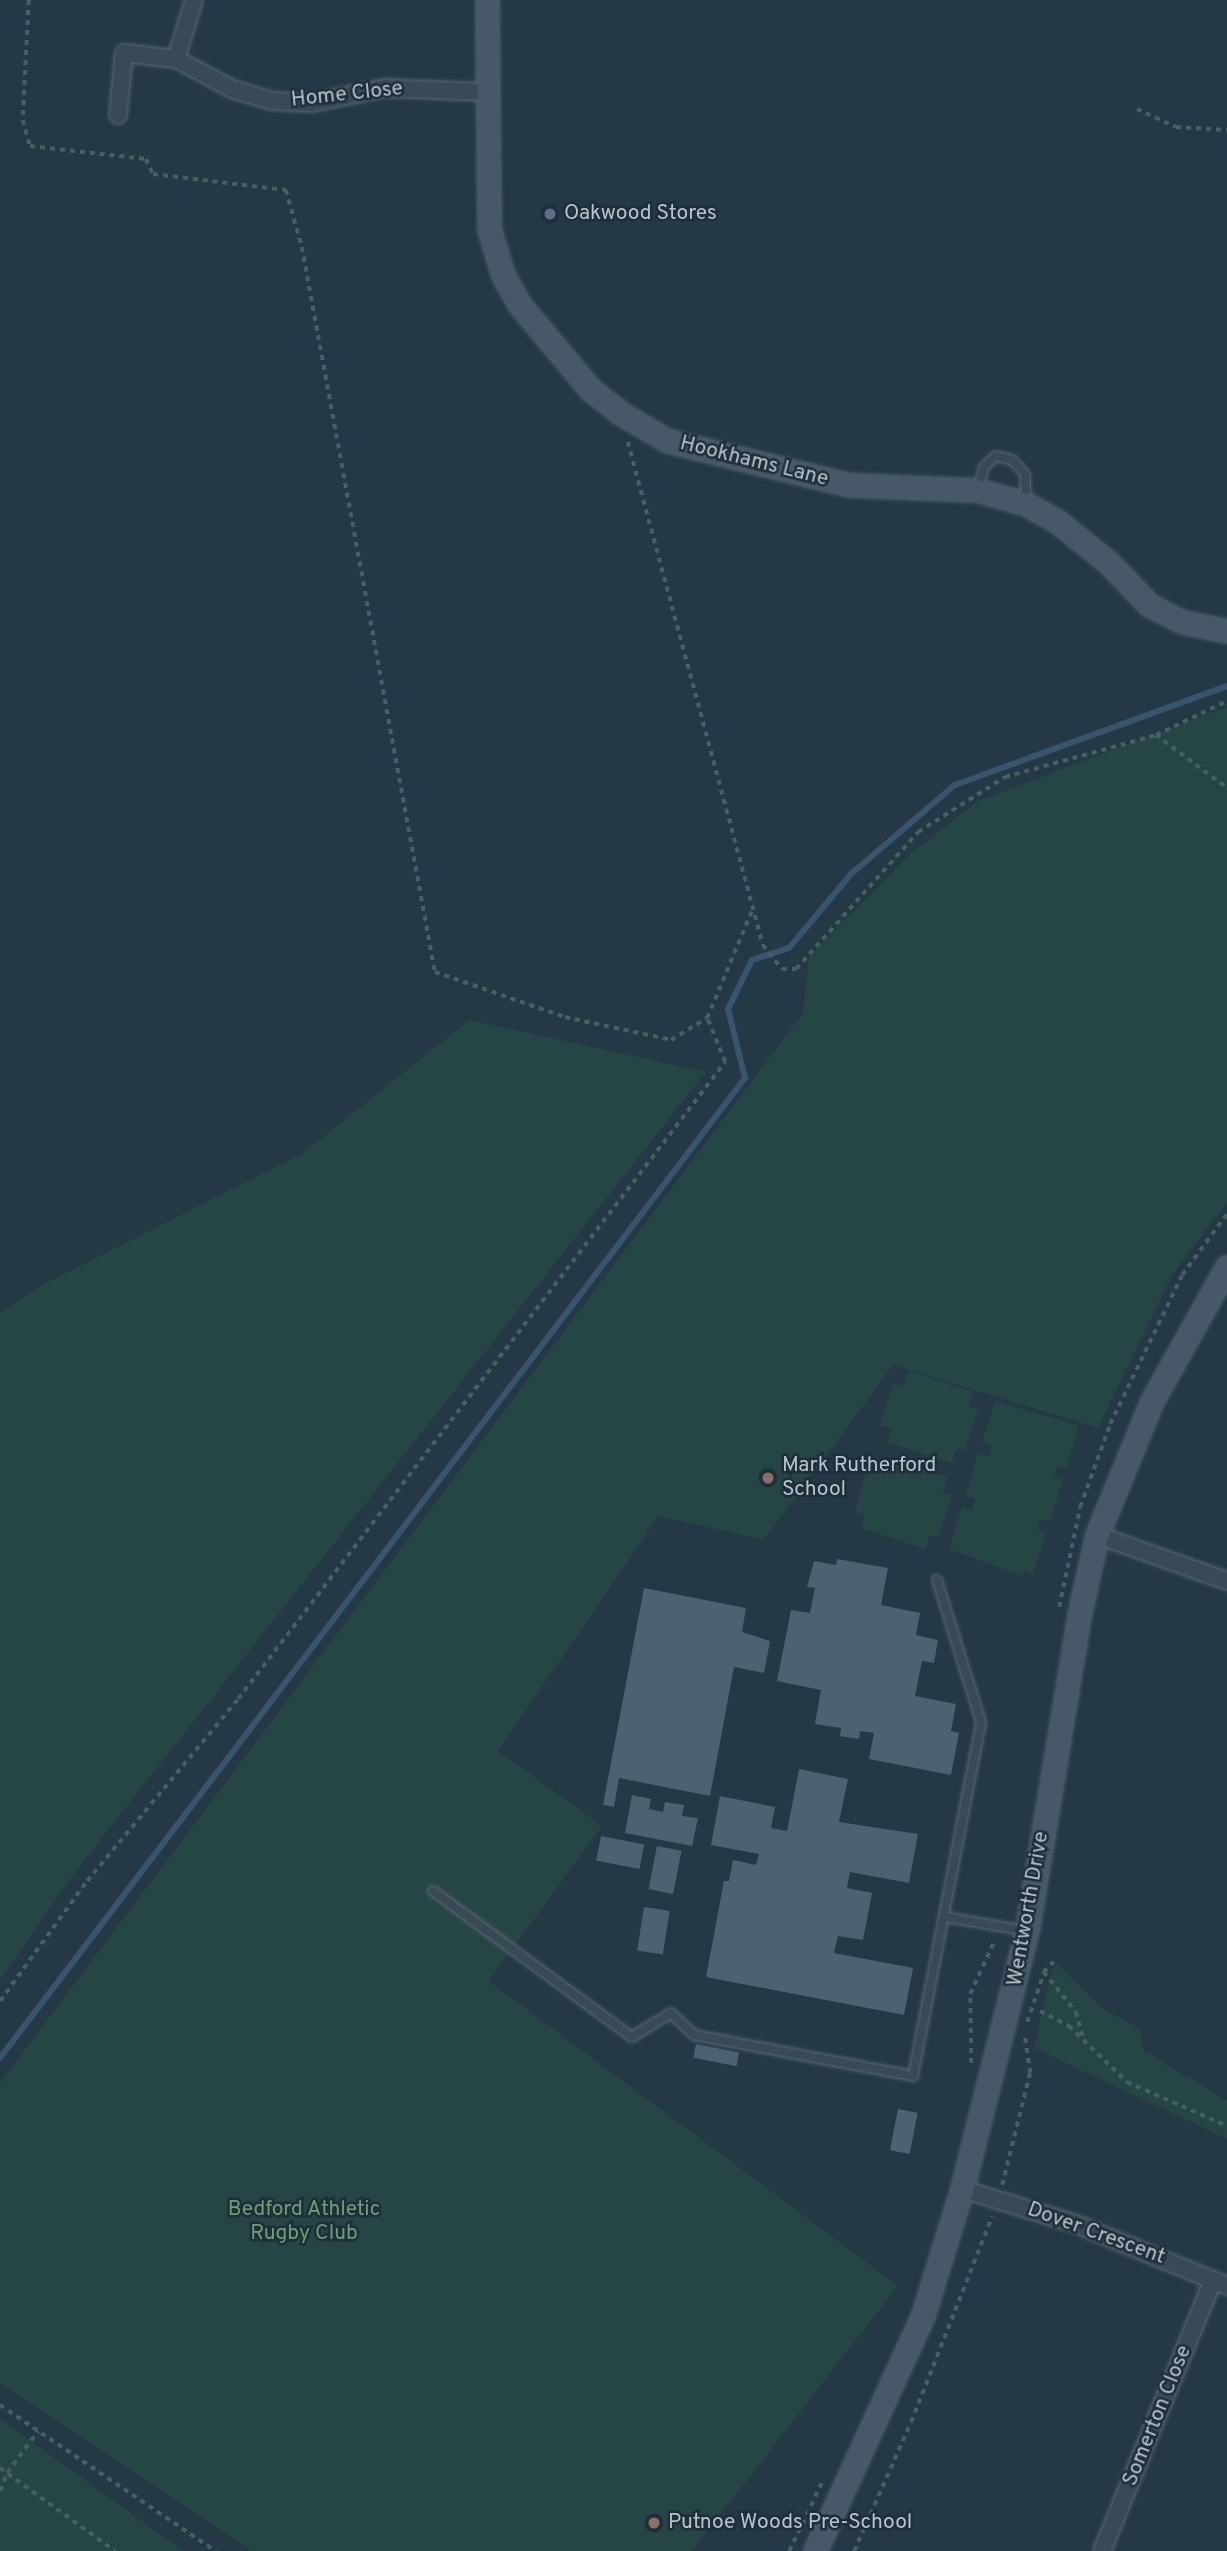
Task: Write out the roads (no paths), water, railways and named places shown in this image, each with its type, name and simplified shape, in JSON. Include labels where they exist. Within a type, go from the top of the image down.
[{"type":"street","points":[[176,59],[194,0]]},
{"type":"street","name":"Hookhams Lane","points":[[486,0],[489,229],[503,275],[519,304],[591,390],[620,413],[668,441],[850,485],[977,490],[1026,504],[1058,522],[1109,564],[1149,605],[1183,622],[1227,631]]},
{"type":"street","name":"Home Close","points":[[118,115],[124,53],[176,59],[232,89],[272,102],[311,103],[385,88],[486,92]]},
{"type":"street","name":"Wentworth Drive","points":[[815,2551],[923,2315],[962,2189],[1027,1931],[1077,1629],[1097,1535],[1152,1401],[1227,1267]]},
{"type":"street","points":[[1097,1535],[1227,1581]]},
{"type":"street","name":"Dover Crescent","points":[[962,2189],[1126,2242],[1220,2283]]},
{"type":"street","name":"Somerton Close","points":[[1102,2551],[1220,2283]]},
{"type":"lane","points":[[977,490],[984,467],[996,456],[1013,460],[1026,474],[1026,504]]},
{"type":"lane","points":[[433,1891],[632,2037],[671,2013],[694,2035],[912,2076],[981,1723],[937,1580]]},
{"type":"lane","points":[[945,1917],[1027,1931]]},
{"type":"waterway","points":[[0,2058],[745,1078],[728,1009],[752,960],[789,948],[851,874],[955,785],[1227,686]]},
{"type":"place","name":"Oakwood Stores","points":[[550,214]]},
{"type":"place","name":"Mark Rutherford School","points":[[768,1478]]},
{"type":"place","name":"Putnoe Woods Pre-School","points":[[654,2523]]},
{"type":"park label","name":"Bedford Athletic Rugby Club","points":[[304,2222]]}]
